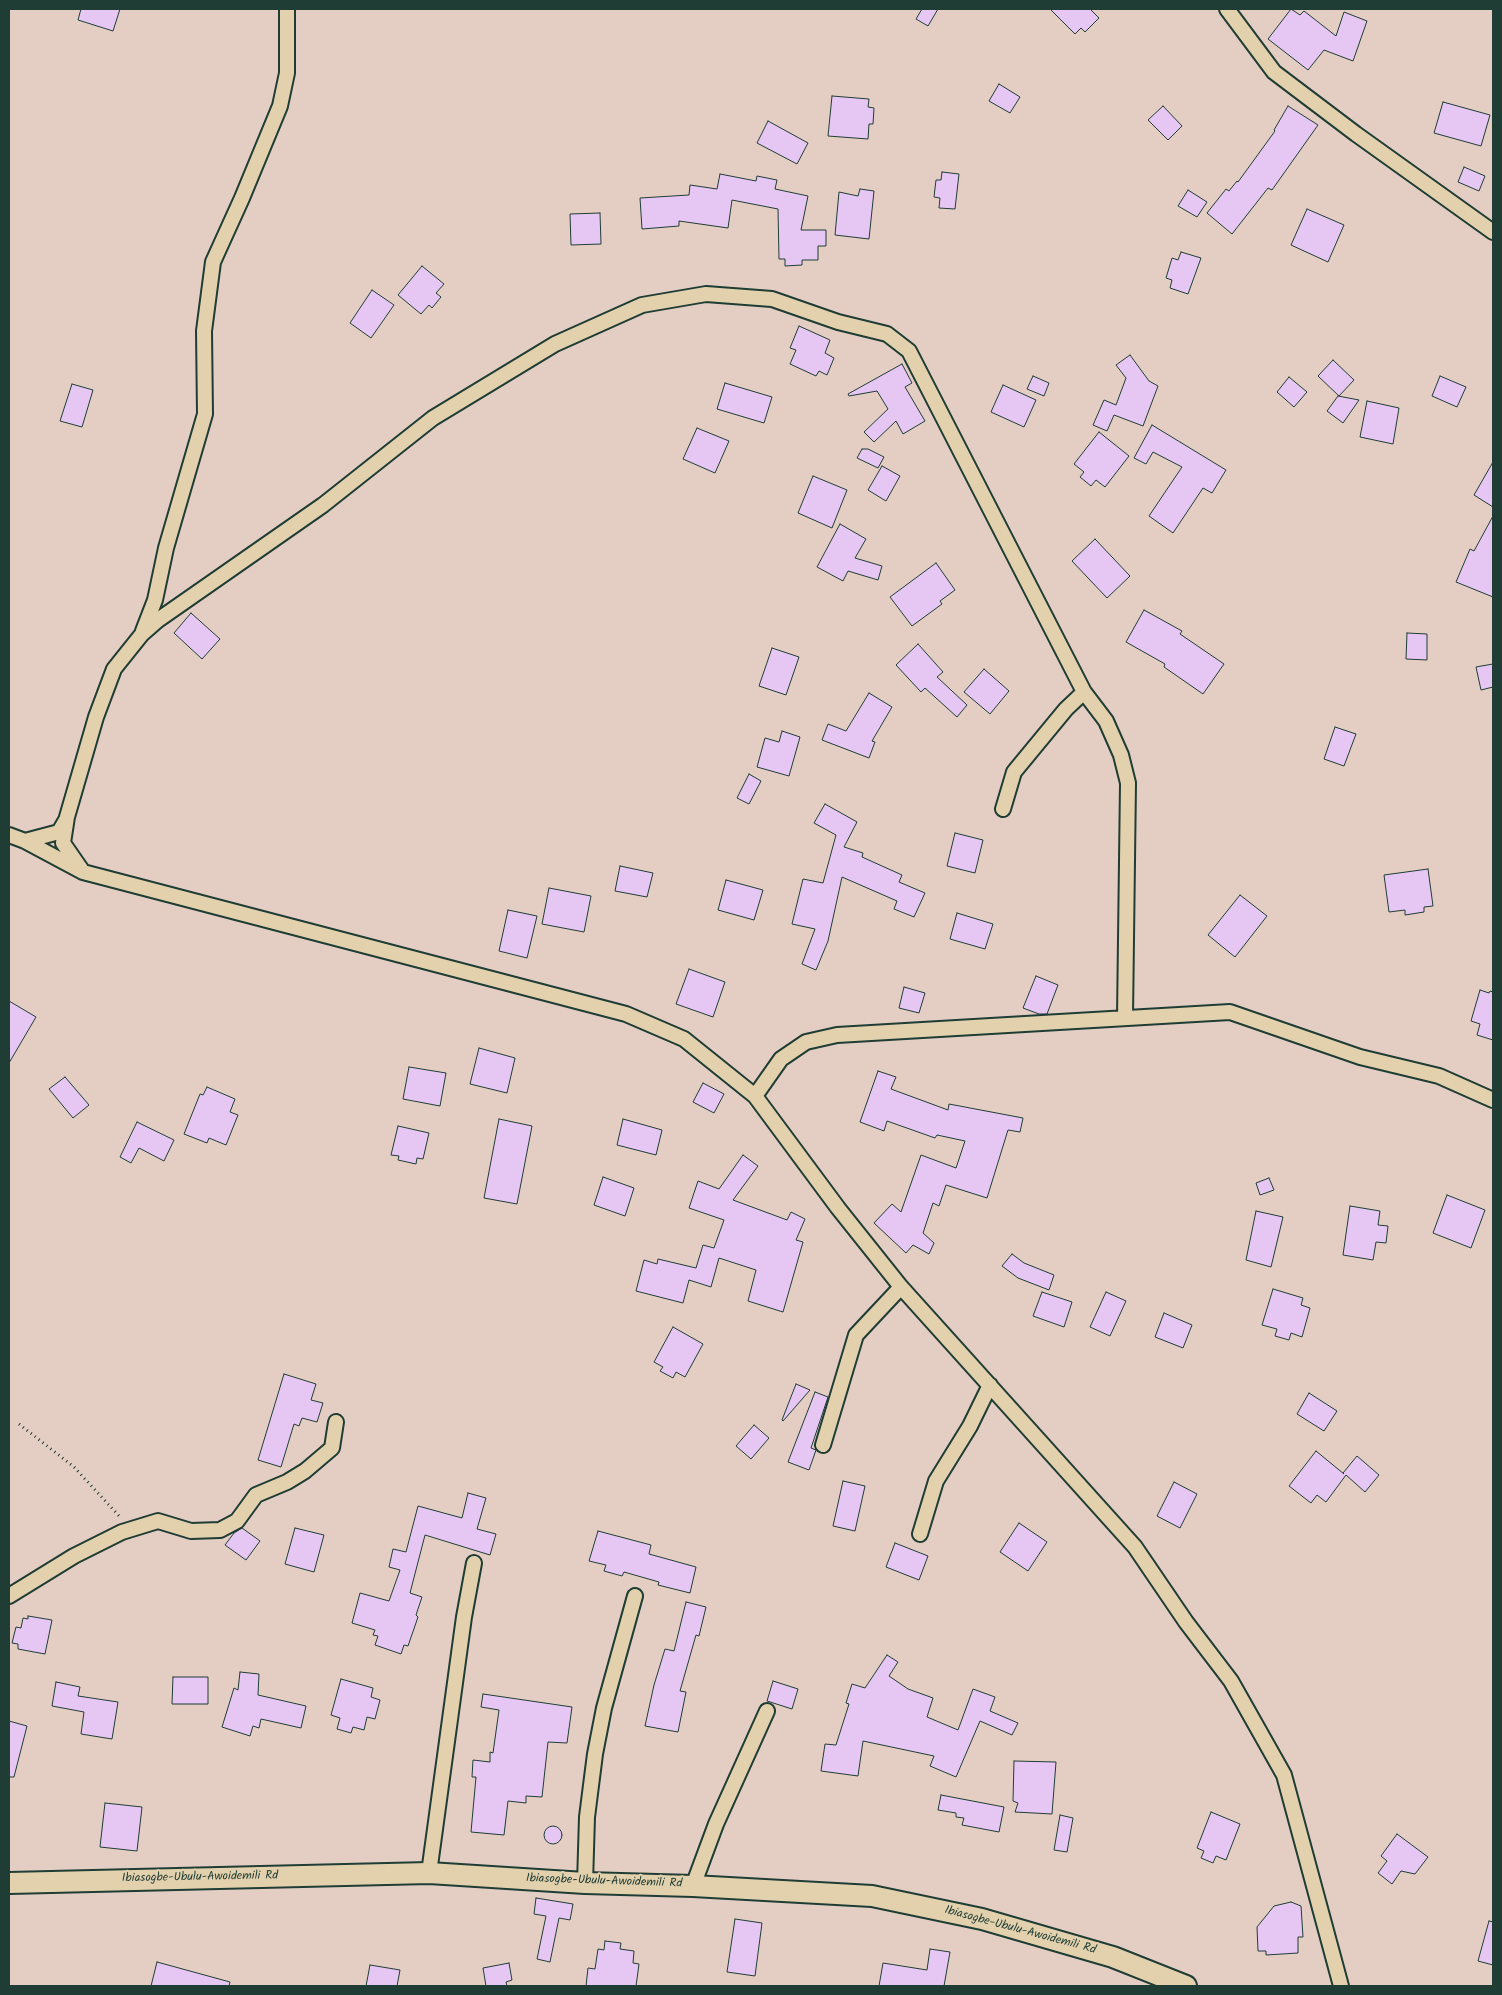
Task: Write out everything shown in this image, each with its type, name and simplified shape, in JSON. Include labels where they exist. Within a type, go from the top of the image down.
[{"type":"street","points":[[142,634],[155,600],[166,548],[205,414],[204,331],[213,262],[280,106],[287,73],[287,9]]},
{"type":"street","points":[[1227,9],[1274,72],[1356,134],[1493,232]]},
{"type":"street","points":[[83,872],[63,843],[67,817],[96,717],[114,669],[142,634],[158,620],[323,505],[433,418],[556,344],[642,305],[706,294],[772,299],[838,322],[887,334],[909,351],[1084,692],[1106,721],[1121,755],[1128,783],[1125,1017]]},
{"type":"street","points":[[1003,809],[1014,772],[1066,709],[1084,692]]},
{"type":"street","points":[[25,841],[59,832],[67,817]]},
{"type":"street","points":[[9,836],[25,841],[83,872],[626,1014],[684,1039],[755,1096],[838,1208],[901,1287],[1135,1547],[1186,1622],[1231,1681],[1284,1775],[1341,1986]]},
{"type":"street","points":[[755,1096],[781,1059],[806,1042],[837,1035],[1230,1012],[1360,1057],[1439,1076],[1493,1100]]},
{"type":"street","points":[[823,1445],[856,1335],[901,1287]]},
{"type":"street","points":[[920,1534],[936,1481],[970,1426],[990,1385]]},
{"type":"street","points":[[9,1596],[74,1556],[131,1530],[158,1521],[191,1531],[220,1530],[237,1521],[256,1494],[293,1478],[332,1448],[336,1422]]},
{"type":"street","points":[[429,1873],[464,1617],[474,1563]]},
{"type":"street","points":[[585,1883],[587,1817],[595,1754],[604,1708],[635,1596]]},
{"type":"street","points":[[693,1886],[716,1824],[766,1711]]},
{"type":"street","name":"Ibiasogbe-Ubulu-Awoidemili Rd","points":[[9,1883],[429,1873],[585,1883],[693,1886],[872,1896],[982,1919],[1113,1957],[1186,1986]]},
{"type":"path","points":[[19,1424],[74,1467],[131,1530]]},
{"type":"building","points":[[81,9],[120,9],[113,31],[78,20]]},
{"type":"building","points":[[922,9],[938,9],[928,26],[916,19]]},
{"type":"building","points":[[1050,9],[1090,9],[1099,18],[1085,32],[1081,28],[1075,34]]},
{"type":"building","points":[[1291,9],[1300,15],[1304,11],[1336,36],[1344,12],[1367,21],[1353,61],[1324,50],[1308,70],[1268,39]]},
{"type":"building","points":[[999,84],[1020,97],[1010,113],[989,101]]},
{"type":"building","points":[[832,96],[869,99],[868,107],[874,108],[873,124],[869,124],[868,139],[828,136]]},
{"type":"building","points":[[1443,102],[1490,115],[1481,146],[1434,133]]},
{"type":"building","points":[[1163,106],[1182,126],[1168,140],[1148,120]]},
{"type":"building","points":[[1288,106],[1318,125],[1272,190],[1268,188],[1232,234],[1207,213],[1226,189],[1229,191],[1238,182],[1275,131]]},
{"type":"building","points":[[768,121],[808,143],[797,164],[757,143]]},
{"type":"building","points":[[1464,167],[1485,176],[1479,191],[1458,182]]},
{"type":"building","points":[[942,172],[959,174],[955,209],[939,208],[940,198],[934,197],[936,180],[941,180]]},
{"type":"building","points":[[720,174],[756,181],[757,176],[777,180],[775,189],[808,196],[801,230],[826,230],[826,246],[818,246],[818,260],[802,260],[802,265],[785,266],[785,259],[779,259],[778,209],[732,200],[728,228],[679,221],[679,226],[642,229],[640,198],[689,195],[690,185],[717,189]]},
{"type":"building","points":[[860,189],[874,191],[869,239],[835,235],[839,192],[858,196]]},
{"type":"building","points":[[1188,190],[1207,202],[1197,217],[1178,206]]},
{"type":"building","points":[[1307,209],[1344,225],[1328,262],[1291,245]]},
{"type":"building","points":[[600,213],[601,244],[571,245],[570,214]]},
{"type":"building","points":[[1181,252],[1201,258],[1188,294],[1170,288],[1172,280],[1166,278],[1172,258],[1178,260]]},
{"type":"building","points":[[422,266],[444,284],[436,293],[441,297],[432,308],[429,305],[421,314],[398,295]]},
{"type":"building","points":[[372,290],[394,305],[371,338],[350,323]]},
{"type":"building","points":[[799,326],[830,340],[825,353],[834,358],[827,375],[819,371],[816,376],[790,364],[796,350],[790,348]]},
{"type":"building","points":[[1130,355],[1149,381],[1158,386],[1143,426],[1114,415],[1107,431],[1093,425],[1104,400],[1116,405],[1126,378],[1116,365]]},
{"type":"building","points":[[1333,360],[1354,380],[1339,396],[1318,376]]},
{"type":"building","points":[[902,364],[912,383],[905,387],[925,421],[903,434],[896,421],[874,442],[864,432],[888,409],[877,391],[849,396],[848,394]]},
{"type":"building","points":[[1033,376],[1049,383],[1044,396],[1027,389]]},
{"type":"building","points":[[1440,376],[1466,387],[1457,407],[1432,396]]},
{"type":"building","points":[[1289,377],[1307,392],[1294,407],[1277,392]]},
{"type":"building","points":[[725,383],[772,397],[764,423],[717,409]]},
{"type":"building","points":[[72,384],[93,390],[82,427],[60,421]]},
{"type":"building","points":[[1003,385],[1036,400],[1024,427],[991,412]]},
{"type":"building","points":[[1338,396],[1359,400],[1343,423],[1327,411]]},
{"type":"building","points":[[1367,401],[1399,408],[1393,444],[1360,437]]},
{"type":"building","points":[[1152,425],[1226,470],[1212,493],[1203,488],[1173,533],[1149,516],[1182,467],[1153,452],[1146,464],[1134,458]]},
{"type":"building","points":[[697,428],[729,441],[715,473],[683,459]]},
{"type":"building","points":[[1099,432],[1129,456],[1105,487],[1096,480],[1091,486],[1080,477],[1084,472],[1074,464]]},
{"type":"building","points":[[862,449],[868,449],[884,457],[878,468],[857,458]]},
{"type":"building","points":[[1493,462],[1493,507],[1474,495]]},
{"type":"building","points":[[882,466],[900,476],[886,501],[868,490]]},
{"type":"building","points":[[813,476],[847,490],[832,528],[798,513]]},
{"type":"building","points":[[1493,516],[1493,597],[1456,582],[1470,549],[1474,551]]},
{"type":"building","points":[[840,524],[866,539],[855,558],[882,566],[878,580],[848,571],[843,581],[817,567]]},
{"type":"building","points":[[1095,539],[1130,576],[1107,598],[1072,561]]},
{"type":"building","points":[[936,563],[955,590],[940,601],[942,604],[912,626],[890,597]]},
{"type":"building","points":[[1144,610],[1182,631],[1180,634],[1224,664],[1203,694],[1164,667],[1165,664],[1126,642]]},
{"type":"building","points":[[191,613],[220,639],[202,659],[174,633]]},
{"type":"building","points":[[1407,633],[1427,634],[1427,660],[1406,659]]},
{"type":"building","points":[[918,644],[943,672],[937,677],[967,705],[957,717],[925,688],[921,692],[896,665]]},
{"type":"building","points":[[772,648],[799,657],[786,695],[759,686]]},
{"type":"building","points":[[1493,664],[1493,687],[1481,690],[1476,667]]},
{"type":"building","points":[[984,669],[1009,691],[990,714],[964,692]]},
{"type":"building","points":[[869,693],[892,707],[872,741],[875,742],[869,758],[822,740],[828,724],[846,731]]},
{"type":"building","points":[[1335,727],[1356,734],[1344,766],[1324,759]]},
{"type":"building","points":[[782,731],[800,737],[789,776],[757,767],[765,738],[779,742]]},
{"type":"building","points":[[749,774],[761,781],[749,804],[737,798]]},
{"type":"building","points":[[825,804],[857,822],[844,847],[863,853],[862,857],[902,875],[899,882],[925,893],[914,917],[894,909],[897,901],[842,877],[828,941],[816,970],[802,964],[815,929],[792,924],[803,879],[823,883],[836,835],[814,823]]},
{"type":"building","points":[[955,833],[983,840],[975,873],[947,866]]},
{"type":"building","points":[[620,866],[653,873],[647,897],[615,891]]},
{"type":"building","points":[[1428,869],[1433,906],[1424,907],[1424,912],[1405,915],[1405,910],[1389,912],[1384,875]]},
{"type":"building","points":[[726,880],[763,890],[754,920],[718,910]]},
{"type":"building","points":[[549,888],[591,896],[584,932],[542,924]]},
{"type":"building","points":[[1240,895],[1267,916],[1235,957],[1208,935]]},
{"type":"building","points":[[508,910],[537,916],[527,958],[499,951]]},
{"type":"building","points":[[957,913],[993,924],[985,949],[950,939]]},
{"type":"building","points":[[689,969],[725,982],[713,1017],[676,1004]]},
{"type":"building","points":[[1036,976],[1058,985],[1047,1014],[1039,1014],[1023,1008]]},
{"type":"building","points":[[904,987],[925,993],[919,1013],[899,1008]]},
{"type":"building","points":[[1480,990],[1489,993],[1490,991],[1493,992],[1493,1040],[1477,1035],[1480,1024],[1471,1021]]},
{"type":"building","points":[[9,1001],[36,1017],[9,1063]]},
{"type":"building","points":[[479,1048],[515,1058],[507,1093],[470,1084]]},
{"type":"building","points":[[409,1067],[446,1073],[440,1106],[403,1099]]},
{"type":"building","points":[[878,1071],[896,1077],[891,1089],[948,1110],[949,1104],[1023,1118],[1020,1132],[1008,1130],[987,1198],[946,1185],[939,1206],[933,1203],[923,1233],[934,1243],[929,1254],[913,1245],[906,1253],[874,1223],[892,1204],[901,1212],[921,1155],[956,1168],[965,1141],[937,1135],[935,1138],[887,1121],[884,1131],[860,1122]]},
{"type":"building","points":[[65,1077],[89,1105],[73,1118],[49,1089]]},
{"type":"building","points":[[703,1083],[724,1094],[714,1113],[693,1102]]},
{"type":"building","points":[[207,1087],[235,1099],[230,1112],[238,1115],[226,1145],[209,1138],[207,1143],[184,1134],[200,1094],[203,1095]]},
{"type":"building","points":[[499,1119],[532,1126],[517,1204],[484,1198]]},
{"type":"building","points":[[623,1119],[662,1130],[656,1155],[617,1145]]},
{"type":"building","points":[[137,1122],[174,1140],[164,1161],[139,1148],[131,1163],[120,1157]]},
{"type":"building","points":[[398,1126],[429,1133],[423,1159],[417,1158],[416,1164],[398,1160],[399,1156],[391,1155]]},
{"type":"building","points":[[743,1155],[758,1166],[733,1200],[787,1220],[791,1212],[805,1219],[796,1240],[803,1242],[783,1312],[748,1301],[756,1270],[719,1258],[711,1287],[689,1280],[683,1303],[636,1291],[644,1260],[657,1264],[658,1259],[696,1268],[703,1245],[714,1248],[724,1220],[689,1208],[698,1181],[719,1189]]},
{"type":"building","points":[[603,1177],[634,1188],[625,1216],[594,1205]]},
{"type":"building","points":[[1269,1178],[1274,1190],[1260,1195],[1256,1183]]},
{"type":"building","points":[[1447,1195],[1485,1210],[1471,1248],[1433,1233]]},
{"type":"building","points":[[1350,1206],[1380,1211],[1378,1225],[1388,1226],[1386,1243],[1376,1242],[1373,1260],[1343,1255]]},
{"type":"building","points":[[1256,1211],[1283,1217],[1271,1267],[1246,1260]]},
{"type":"building","points":[[1012,1254],[1024,1263],[1054,1275],[1049,1290],[1018,1278],[1002,1266]]},
{"type":"building","points":[[1273,1289],[1303,1298],[1301,1305],[1310,1308],[1302,1337],[1291,1333],[1289,1340],[1275,1336],[1277,1329],[1262,1325]]},
{"type":"building","points":[[1042,1292],[1072,1302],[1064,1327],[1033,1316]]},
{"type":"building","points":[[1106,1292],[1126,1301],[1110,1336],[1090,1327]]},
{"type":"building","points":[[1164,1313],[1192,1325],[1183,1348],[1155,1337]]},
{"type":"building","points":[[673,1327],[703,1344],[685,1377],[676,1372],[673,1378],[660,1371],[663,1367],[654,1362]]},
{"type":"building","points":[[284,1374],[316,1384],[311,1400],[323,1403],[317,1422],[302,1418],[299,1426],[294,1424],[281,1467],[258,1460]]},
{"type":"building","points":[[796,1384],[810,1390],[783,1421],[782,1420]]},
{"type":"building","points":[[815,1392],[828,1397],[811,1448],[816,1450],[809,1470],[788,1462]]},
{"type":"building","points":[[1309,1393],[1337,1411],[1324,1431],[1297,1414]]},
{"type":"building","points":[[754,1425],[769,1438],[751,1459],[736,1446]]},
{"type":"building","points":[[1316,1451],[1344,1474],[1357,1456],[1379,1475],[1365,1492],[1346,1475],[1326,1502],[1317,1495],[1311,1503],[1289,1486]]},
{"type":"building","points":[[843,1481],[865,1486],[855,1531],[833,1526]]},
{"type":"building","points":[[1174,1482],[1197,1494],[1180,1528],[1157,1516]]},
{"type":"building","points":[[468,1493],[486,1498],[477,1529],[496,1534],[490,1555],[425,1535],[410,1593],[422,1597],[416,1615],[418,1617],[408,1646],[404,1645],[401,1654],[375,1645],[378,1636],[373,1635],[375,1630],[352,1623],[360,1593],[389,1601],[400,1570],[389,1567],[393,1549],[406,1552],[418,1506],[462,1518]]},
{"type":"building","points":[[1019,1523],[1047,1542],[1028,1571],[1000,1552]]},
{"type":"building","points":[[242,1528],[260,1541],[246,1560],[225,1545],[234,1533]]},
{"type":"building","points":[[295,1528],[324,1535],[314,1572],[285,1564]]},
{"type":"building","points":[[598,1531],[651,1545],[649,1554],[696,1567],[690,1593],[658,1585],[659,1582],[624,1572],[622,1576],[604,1571],[606,1565],[589,1561]]},
{"type":"building","points":[[895,1543],[928,1556],[919,1580],[886,1567]]},
{"type":"building","points":[[686,1602],[706,1607],[699,1636],[696,1635],[680,1691],[686,1692],[678,1732],[645,1726],[654,1685],[665,1649],[674,1651]]},
{"type":"building","points":[[28,1616],[52,1620],[45,1654],[18,1649],[18,1644],[12,1643],[16,1627],[21,1628],[23,1618],[28,1619]]},
{"type":"building","points":[[887,1655],[898,1662],[889,1676],[908,1689],[933,1698],[927,1717],[958,1730],[973,1689],[995,1697],[990,1711],[1018,1723],[1012,1735],[980,1721],[956,1777],[930,1766],[934,1756],[863,1741],[858,1776],[821,1771],[825,1744],[836,1745],[849,1704],[846,1703],[852,1684],[865,1688]]},
{"type":"building","points":[[240,1672],[259,1674],[258,1695],[306,1706],[301,1728],[261,1719],[259,1728],[253,1726],[250,1736],[222,1727],[234,1688],[238,1690]]},
{"type":"building","points":[[173,1677],[208,1677],[208,1704],[172,1704]]},
{"type":"building","points":[[341,1679],[373,1688],[371,1697],[380,1700],[375,1719],[367,1717],[364,1730],[353,1727],[351,1733],[337,1729],[340,1718],[331,1715]]},
{"type":"building","points":[[773,1681],[798,1689],[792,1709],[767,1701]]},
{"type":"building","points":[[56,1682],[80,1687],[78,1696],[118,1702],[112,1739],[81,1734],[84,1712],[52,1706]]},
{"type":"building","points":[[483,1694],[572,1707],[567,1743],[548,1742],[542,1797],[526,1796],[526,1803],[508,1801],[504,1835],[471,1832],[476,1777],[472,1777],[473,1760],[490,1762],[490,1752],[493,1753],[499,1710],[481,1707]]},
{"type":"building","points":[[9,1721],[27,1726],[14,1777],[9,1777]]},
{"type":"building","points":[[1014,1761],[1056,1762],[1052,1814],[1015,1812],[1018,1803],[1013,1801]]},
{"type":"building","points":[[941,1795],[1004,1807],[999,1832],[962,1825],[964,1818],[956,1817],[956,1813],[938,1810]]},
{"type":"building","points":[[105,1803],[142,1807],[137,1851],[100,1847]]},
{"type":"building","points":[[1211,1812],[1240,1824],[1226,1860],[1216,1856],[1213,1863],[1201,1858],[1204,1851],[1197,1848]]},
{"type":"building","points":[[1060,1815],[1073,1818],[1067,1852],[1054,1850]]},
{"type":"building","points":[[553,1826],[559,1829],[562,1835],[559,1841],[553,1844],[547,1841],[544,1835],[547,1829]]},
{"type":"building","points":[[1397,1834],[1428,1857],[1415,1874],[1401,1871],[1392,1884],[1378,1873],[1387,1861],[1381,1856]]},
{"type":"building","points":[[536,1898],[573,1904],[570,1920],[559,1918],[550,1962],[537,1959],[546,1916],[534,1914]]},
{"type":"building","points":[[1291,1902],[1301,1906],[1303,1937],[1298,1937],[1298,1953],[1266,1955],[1266,1951],[1258,1951],[1257,1927],[1274,1906]]},
{"type":"building","points":[[735,1919],[762,1923],[755,1976],[727,1972]]},
{"type":"building","points":[[1489,1921],[1493,1922],[1493,1965],[1478,1961]]},
{"type":"building","points":[[605,1941],[621,1943],[620,1949],[634,1951],[633,1963],[639,1964],[636,1986],[586,1986],[588,1968],[595,1969],[598,1949],[604,1950]]},
{"type":"building","points":[[930,1949],[950,1952],[944,1986],[879,1986],[883,1963],[927,1970]]},
{"type":"building","points":[[157,1962],[230,1982],[229,1986],[151,1986]]},
{"type":"building","points":[[509,1963],[512,1980],[506,1982],[507,1986],[486,1986],[483,1968]]},
{"type":"building","points":[[370,1965],[400,1970],[397,1986],[366,1986]]}]
